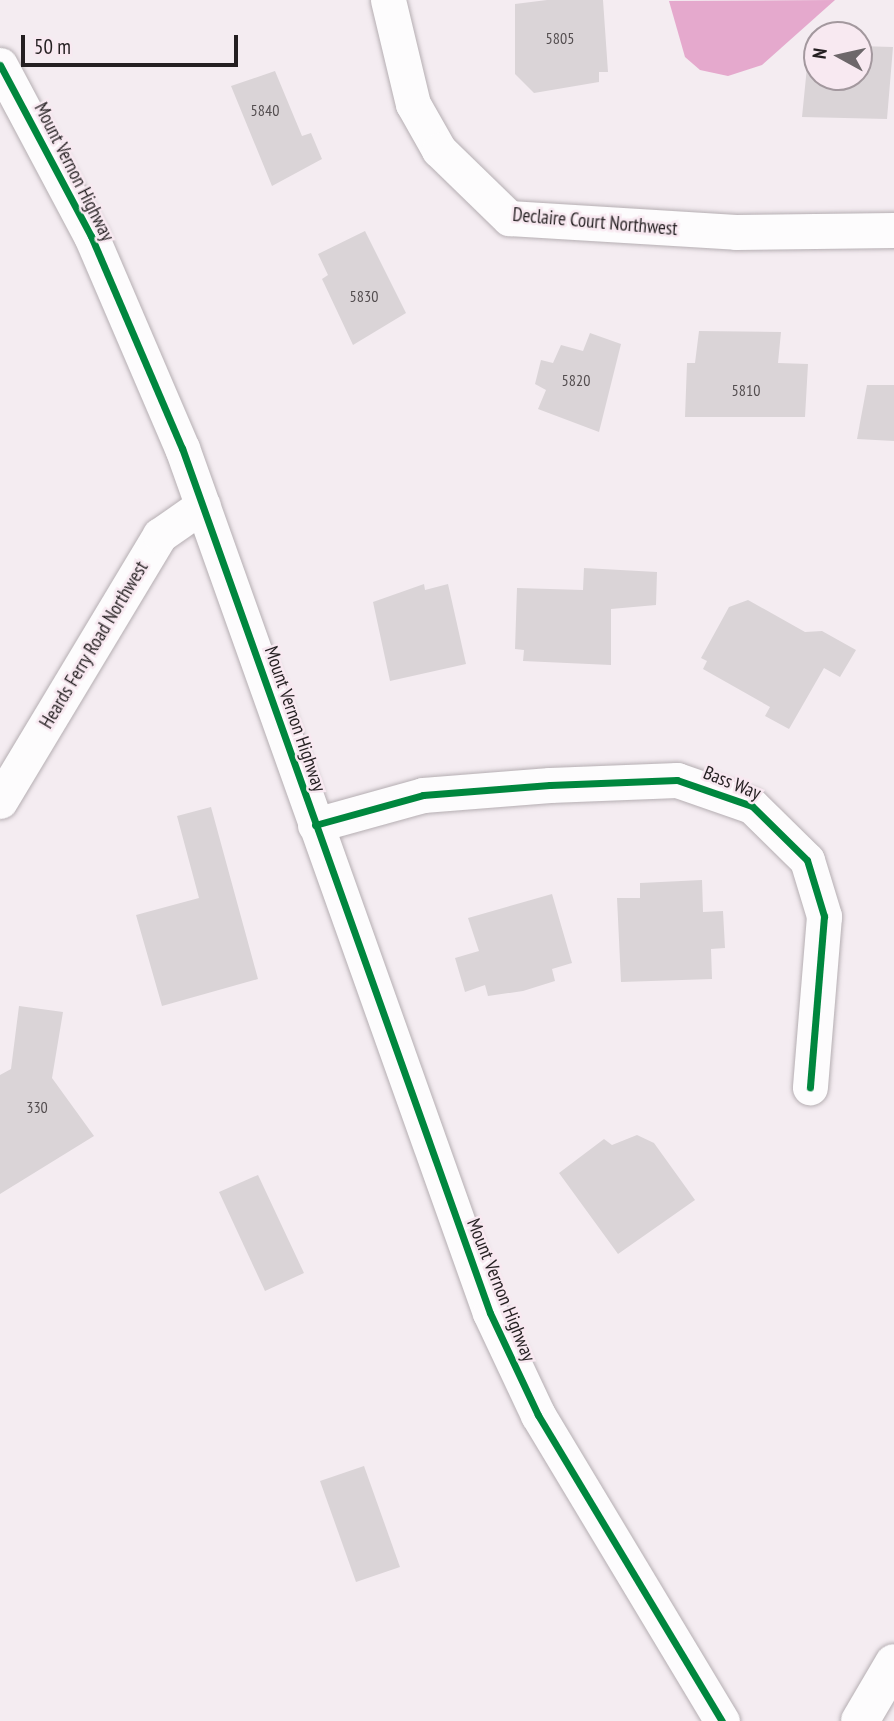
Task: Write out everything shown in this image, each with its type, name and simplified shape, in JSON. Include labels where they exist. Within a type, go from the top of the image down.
[{"type":"highway","points":[[860,1721],[894,1663]]},
{"type":"street","name":"Declaire Court Northwest","points":[[388,0],[413,104],[439,150],[509,218],[723,232],[894,230]]},
{"type":"street","name":"Mount Vernon Highway","points":[[0,65],[91,236],[203,505],[490,1313],[538,1415],[722,1721]]},
{"type":"street","name":"Heards Ferry Road Northwest","points":[[0,801],[160,535],[203,505]]},
{"type":"street","name":"Bass Way","points":[[315,825],[423,794],[550,785],[677,780],[752,806],[807,860],[824,916],[810,1087]]},
{"type":"shaded area","points":[[835,0],[811,21],[803,21],[803,28],[762,65],[728,76],[700,70],[685,57],[669,1]]},
{"type":"building","points":[[547,0],[603,0],[608,72],[599,72],[599,82],[534,93],[515,74],[515,4]]},
{"type":"building","points":[[873,46],[893,47],[887,119],[802,117],[805,91],[873,91]]},
{"type":"building","points":[[275,71],[302,136],[311,133],[322,159],[272,186],[231,86]]},
{"type":"building","points":[[365,231],[406,313],[353,345],[322,279],[328,275],[318,254]]},
{"type":"building","points":[[699,331],[781,332],[778,363],[808,364],[805,417],[685,417],[687,363],[695,363]]},
{"type":"building","points":[[590,333],[621,344],[599,432],[538,409],[546,390],[535,384],[541,360],[553,363],[561,345],[583,351]]},
{"type":"building","points":[[867,385],[894,385],[894,441],[857,439]]},
{"type":"building","points":[[584,568],[657,572],[656,605],[611,609],[611,665],[523,661],[524,650],[515,649],[517,588],[583,590]]},
{"type":"building","points":[[424,584],[425,590],[448,584],[466,664],[390,681],[373,602]]},
{"type":"building","points":[[748,600],[805,632],[822,631],[856,650],[840,677],[824,668],[789,729],[765,716],[770,707],[703,669],[707,661],[701,658],[729,607]]},
{"type":"building","points":[[211,807],[258,979],[162,1006],[136,915],[199,898],[177,816]]},
{"type":"building","points":[[702,880],[703,912],[723,911],[725,948],[711,949],[712,979],[621,982],[617,898],[640,898],[640,883]]},
{"type":"building","points":[[552,894],[572,963],[552,969],[555,981],[523,991],[488,996],[485,985],[465,992],[455,958],[479,951],[468,918]]},
{"type":"building","points":[[19,1006],[63,1012],[52,1078],[94,1136],[0,1194],[0,1075],[11,1069]]},
{"type":"building","points":[[637,1135],[654,1143],[695,1200],[618,1254],[559,1173],[604,1139],[612,1145]]},
{"type":"building","points":[[258,1175],[304,1273],[265,1291],[219,1192]]},
{"type":"building","points":[[364,1466],[400,1567],[356,1582],[320,1481]]},
{"type":"cycle path","points":[[0,65],[91,236],[182,448],[490,1313],[538,1415],[722,1721]]},
{"type":"cycle path","points":[[315,825],[423,795],[550,785],[677,780],[752,806],[807,860],[824,916],[810,1087]]}]
